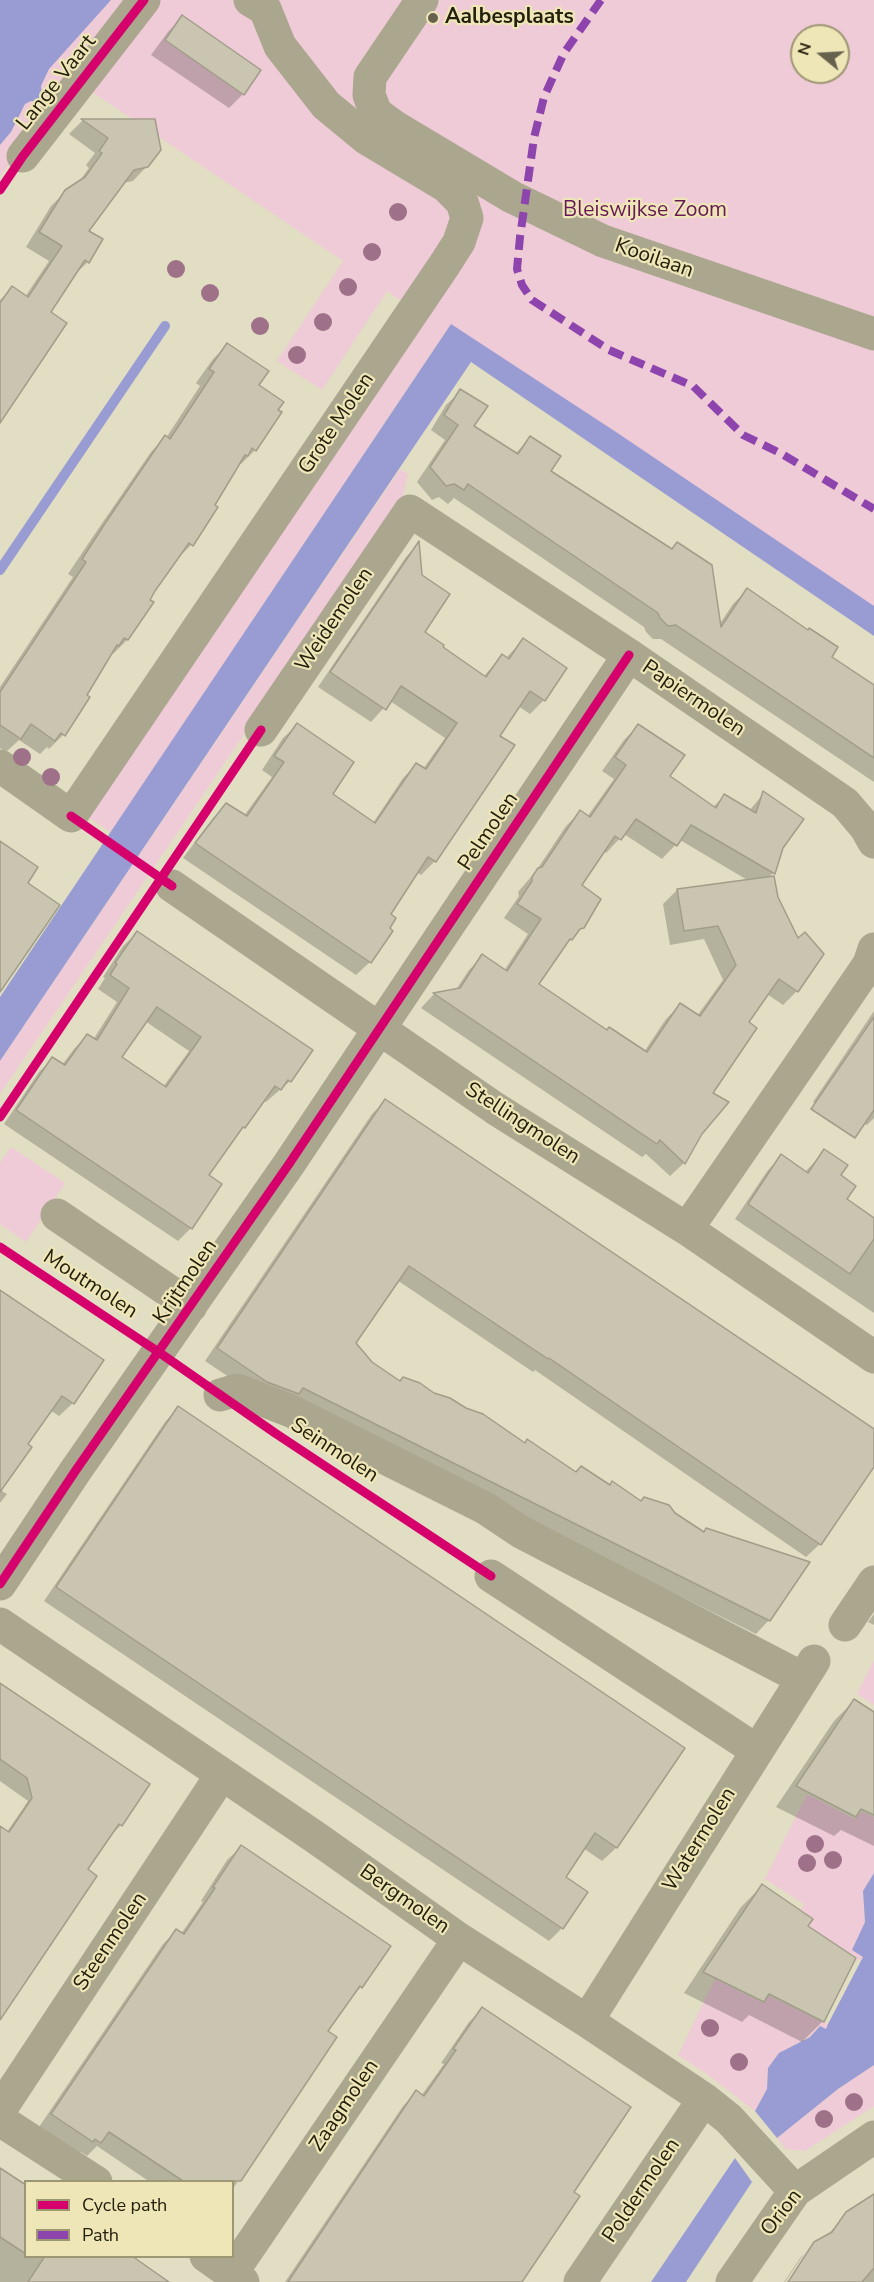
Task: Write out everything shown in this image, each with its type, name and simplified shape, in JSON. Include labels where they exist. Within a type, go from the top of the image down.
[{"type":"street","name":"Lange Vaart","points":[[23,156],[144,0]]},
{"type":"street","name":"Kooilaan","points":[[422,0],[370,77],[369,95],[376,113],[395,127],[512,197],[603,241],[874,334]]},
{"type":"street","name":"Grote Molen","points":[[0,766],[71,816],[439,274],[462,234],[467,218],[462,202],[446,186],[366,138],[326,105],[280,46],[260,3]]},
{"type":"street","name":"Papiermolen","points":[[410,511],[629,655],[845,802],[874,842]]},
{"type":"street","name":"Weidemolen","points":[[261,730],[410,511]]},
{"type":"street","name":"Pelmolen","points":[[379,1029],[629,655]]},
{"type":"street","name":"Stellingmolen","points":[[172,886],[496,1109],[687,1229],[874,1357]]},
{"type":"street","points":[[687,1229],[869,964],[874,949]]},
{"type":"street","name":"Krijtmolen","points":[[0,1584],[379,1029]]},
{"type":"street","name":"Moutmolen","points":[[57,1215],[191,1306]]},
{"type":"street","name":"Seinmolen","points":[[220,1395],[237,1389],[291,1411],[485,1508],[521,1533],[808,1669]]},
{"type":"street","points":[[491,1576],[756,1750]]},
{"type":"street","points":[[845,1625],[874,1582]]},
{"type":"street","name":"Bergmolen","points":[[0,1624],[222,1774],[459,1939],[704,2100],[729,2120],[795,2191]]},
{"type":"street","name":"Watermolen","points":[[587,2021],[808,1669]]},
{"type":"street","name":"Steenmolen","points":[[0,2110],[222,1774]]},
{"type":"street","name":"Zaagmolen","points":[[226,2271],[459,1939]]},
{"type":"street","name":"Poldermolen","points":[[580,2282],[704,2100]]},
{"type":"street","points":[[0,2120],[94,2180]]},
{"type":"street","name":"Orion","points":[[732,2282],[795,2191],[874,2137]]},
{"type":"green space","name":"Bleiswijkse Zoom","points":[[22,0],[874,0],[874,619],[446,331],[111,832],[89,818],[425,317],[387,291],[322,390],[277,361],[343,261],[73,79],[0,176],[0,145],[11,132],[25,104],[31,101],[49,69]]},
{"type":"green space","points":[[400,469],[408,474],[401,503],[0,1094],[0,1061]]},
{"type":"green space","points":[[11,1147],[65,1183],[26,1242],[0,1224],[0,1163]]},
{"type":"green space","points":[[874,1660],[874,1705],[857,1694]]},
{"type":"green space","points":[[807,1794],[855,1819],[862,1812],[874,1817],[874,1873],[863,1891],[865,1922],[853,1950],[863,1956],[860,1961],[809,1926],[814,1919],[801,1910],[804,1904],[765,1879]]},
{"type":"green space","points":[[715,1979],[763,2003],[769,1996],[828,2024],[826,2029],[820,2026],[810,2036],[779,2054],[768,2068],[767,2089],[755,2111],[678,2055]]},
{"type":"green space","points":[[874,2065],[874,2106],[805,2151],[786,2149],[777,2138],[838,2089]]},
{"type":"water","points":[[0,0],[111,0],[49,69],[41,86],[42,97],[38,102],[31,101],[25,104],[11,132],[0,145]]},
{"type":"water","points":[[451,324],[874,606],[874,636],[471,362],[0,1061],[0,997]]},
{"type":"water","points":[[874,1873],[874,2065],[838,2089],[777,2138],[755,2111],[767,2089],[768,2068],[779,2053],[810,2037],[820,2026],[826,2029],[863,1957],[852,1950],[865,1922],[863,1891]]},
{"type":"water","points":[[735,2158],[752,2182],[686,2282],[651,2282]]},
{"type":"building","points":[[182,15],[261,70],[244,95],[165,40]]},
{"type":"building","points":[[81,119],[155,119],[161,150],[148,167],[134,170],[89,231],[103,239],[89,263],[85,260],[51,312],[67,323],[0,423],[0,303],[12,286],[28,297],[62,246],[39,232],[65,190],[85,177],[102,153],[99,151],[108,138]]},
{"type":"building","points":[[227,343],[269,371],[259,385],[284,402],[278,410],[282,412],[256,451],[252,448],[248,456],[245,455],[215,505],[218,507],[193,546],[189,543],[155,591],[150,600],[154,602],[128,640],[124,638],[119,646],[117,645],[87,695],[90,697],[65,736],[61,733],[55,741],[31,724],[21,739],[0,725],[0,692],[86,562],[82,559],[106,522],[165,435],[170,439],[214,372],[209,369]]},
{"type":"building","points":[[460,389],[488,406],[474,426],[518,454],[530,436],[561,456],[551,471],[672,549],[677,542],[712,565],[721,627],[747,588],[808,630],[809,628],[838,647],[832,657],[874,685],[874,758],[676,625],[668,626],[658,613],[468,484],[464,490],[454,484],[446,486],[430,467],[458,425],[444,415]]},
{"type":"building","points":[[419,541],[422,575],[450,594],[425,632],[486,677],[502,654],[509,659],[523,638],[567,668],[545,701],[530,691],[500,736],[515,745],[436,862],[428,857],[391,914],[396,918],[390,928],[393,931],[371,963],[195,843],[226,803],[247,816],[284,762],[274,756],[297,723],[354,762],[333,794],[375,823],[416,763],[426,769],[457,723],[401,686],[386,710],[330,672]]},
{"type":"building","points":[[638,724],[685,755],[670,776],[716,808],[724,794],[756,813],[763,791],[804,819],[783,848],[775,874],[691,825],[677,846],[636,819],[621,840],[615,836],[582,885],[601,899],[584,928],[580,929],[572,940],[570,939],[539,984],[607,1030],[609,1027],[647,1052],[680,1003],[700,1016],[736,965],[718,926],[684,931],[677,889],[774,876],[778,897],[798,938],[805,932],[824,954],[798,992],[779,979],[749,1022],[757,1028],[713,1093],[729,1102],[702,1134],[685,1164],[660,1140],[657,1144],[433,993],[460,988],[482,954],[507,971],[541,919],[517,904],[538,868],[542,867],[580,810],[590,817],[626,765],[615,757]]},
{"type":"building","points":[[0,841],[38,867],[28,883],[60,905],[0,992]]},
{"type":"building","points":[[137,931],[313,1050],[291,1082],[288,1080],[281,1090],[275,1086],[209,1175],[222,1184],[192,1229],[16,1110],[52,1057],[65,1065],[87,1034],[97,1040],[129,988],[110,975],[117,964],[115,963]],"holes":[[[157,1007],[201,1037],[166,1087],[122,1057]]]},
{"type":"building","points":[[874,1017],[874,1110],[855,1138],[811,1109]]},
{"type":"building","points":[[385,1099],[874,1429],[874,1467],[821,1545],[549,1358],[409,1266],[356,1343],[372,1362],[400,1381],[403,1377],[420,1383],[434,1393],[483,1414],[525,1443],[527,1439],[576,1472],[581,1466],[610,1485],[612,1481],[641,1501],[644,1497],[669,1505],[675,1513],[704,1532],[706,1528],[810,1562],[770,1621],[303,1388],[299,1394],[267,1382],[217,1348]]},
{"type":"building","points":[[824,1149],[848,1165],[841,1175],[856,1186],[847,1199],[874,1218],[874,1239],[850,1274],[748,1204],[781,1154],[808,1173]]},
{"type":"building","points":[[0,1290],[104,1360],[74,1404],[62,1396],[28,1444],[32,1447],[0,1492]]},
{"type":"building","points":[[178,1406],[685,1748],[617,1848],[595,1833],[566,1877],[588,1892],[563,1929],[56,1587]]},
{"type":"building","points":[[0,1683],[150,1784],[122,1826],[119,1824],[88,1869],[97,1876],[0,2020],[0,1826],[9,1832],[32,1798],[27,1778],[0,1759]]},
{"type":"building","points":[[854,1699],[874,1712],[874,1815],[861,1809],[856,1817],[796,1786]]},
{"type":"building","points":[[241,1845],[391,1946],[328,2031],[337,2037],[241,2181],[181,2180],[109,2132],[101,2143],[95,2139],[93,2142],[51,2114],[176,1929],[184,1934],[215,1888],[213,1887]]},
{"type":"building","points":[[762,1884],[813,1919],[808,1926],[856,1958],[824,2022],[769,1994],[764,2002],[703,1972]]},
{"type":"building","points":[[482,2007],[631,2107],[574,2192],[580,2196],[522,2282],[288,2282],[416,2090],[424,2096]]},
{"type":"building","points":[[0,2168],[24,2184],[24,2253],[0,2237]]},
{"type":"building","points":[[874,2194],[874,2268],[862,2282],[788,2282],[814,2242],[832,2232],[846,2212]]},
{"type":"building","points":[[44,2258],[135,2258],[169,2282],[28,2282]]},
{"type":"waterway","points":[[0,570],[165,326]]},
{"type":"marked path","points":[[601,0],[564,53],[544,97],[534,138],[520,237],[517,269],[522,285],[532,300],[609,350],[693,386],[743,435],[782,454],[874,509]]},
{"type":"cycle path","points":[[0,190],[23,156],[144,0]]},
{"type":"cycle path","points":[[0,1584],[76,1470],[289,1164],[629,655]]},
{"type":"cycle path","points":[[0,1117],[261,730]]},
{"type":"cycle path","points":[[71,816],[172,886]]},
{"type":"cycle path","points":[[0,1247],[491,1576]]},
{"type":"place","name":"Aalbesplaats","points":[[433,18]]}]
